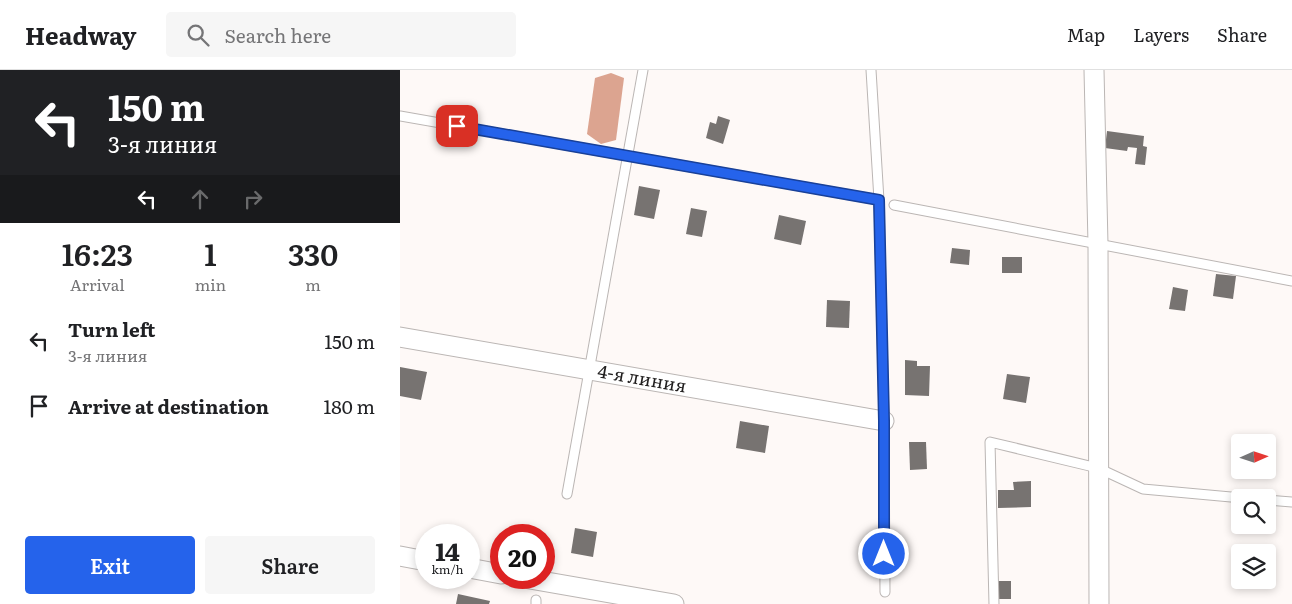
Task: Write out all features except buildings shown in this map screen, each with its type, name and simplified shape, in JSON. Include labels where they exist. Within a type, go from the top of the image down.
[{"type":"street","points":[[1094,70],[1098,244],[1099,604]]},
{"type":"street","name":"4-я линия","points":[[400,337],[884,421]]},
{"type":"street","points":[[400,556],[415,559]]},
{"type":"street","points":[[555,583],[674,604]]},
{"type":"lane","points":[[567,494],[642,70]]},
{"type":"lane","points":[[871,70],[879,200],[884,421],[885,592]]},
{"type":"lane","points":[[400,116],[879,200]]},
{"type":"lane","points":[[894,205],[1292,281]]},
{"type":"lane","points":[[994,604],[990,442],[1098,468],[1143,489],[1231,497]]},
{"type":"lane","points":[[1276,501],[1292,502]]},
{"type":"shaded area","points":[[611,73],[624,78],[616,140],[601,144],[587,134],[595,78]]},
{"type":"route","points":[[457,126],[879,200],[884,421],[884,554]]}]
